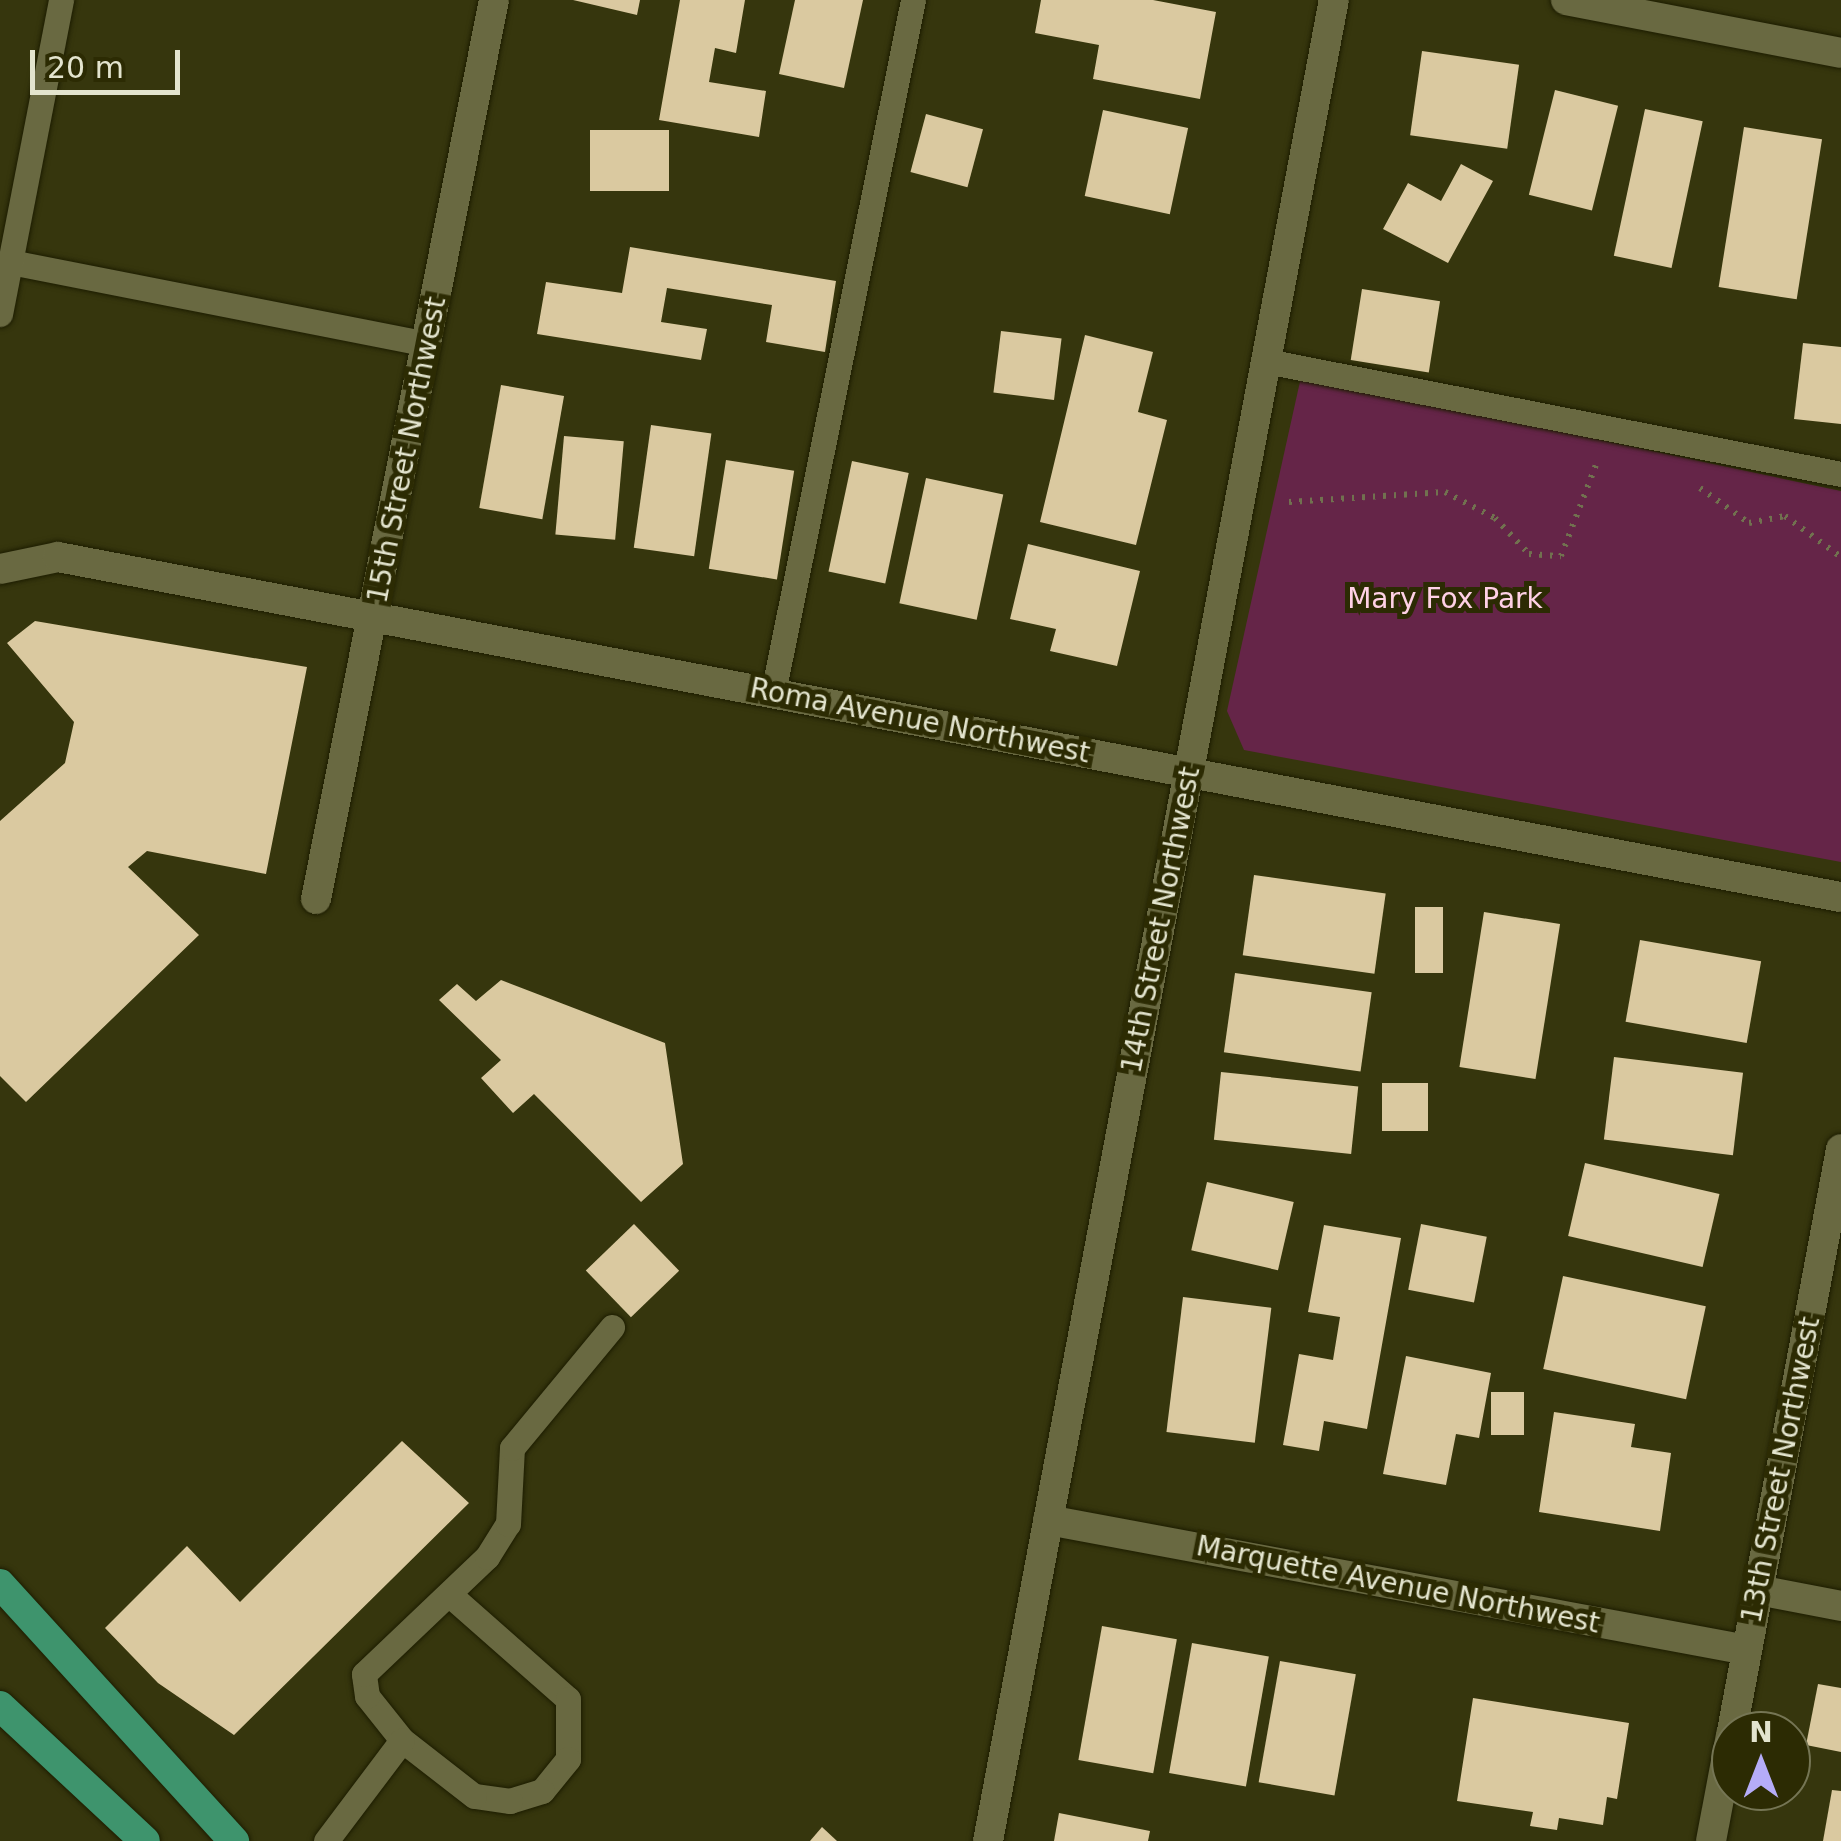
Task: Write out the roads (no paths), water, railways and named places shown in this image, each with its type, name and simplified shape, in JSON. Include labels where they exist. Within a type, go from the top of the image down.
[{"type":"main road","points":[[0,1584],[234,1841]]},
{"type":"main road","points":[[0,1706],[145,1841]]},
{"type":"street","name":"15th Street Northwest","points":[[316,898],[375,617],[494,0]]},
{"type":"street","name":"14th Street Northwest","points":[[988,1841],[1334,0]]},
{"type":"street","points":[[1566,0],[1841,53]]},
{"type":"street","name":"Roma Avenue Northwest","points":[[0,569],[58,557],[1841,896]]},
{"type":"street","name":"13th Street Northwest","points":[[1735,1711],[1841,1149]]},
{"type":"street","name":"Marquette Avenue Northwest","points":[[1048,1520],[1747,1650]]},
{"type":"street","points":[[1758,1590],[1841,1606]]},
{"type":"street","name":"13th Street Northwest","points":[[1711,1841],[1717,1811]]},
{"type":"lane","points":[[0,314],[60,0]]},
{"type":"lane","points":[[773,693],[913,0]]},
{"type":"lane","points":[[10,262],[428,344]]},
{"type":"lane","points":[[1266,361],[1841,474]]},
{"type":"lane","points":[[450,1595],[568,1700],[568,1759],[542,1790],[510,1802],[474,1796],[402,1740],[367,1696],[364,1674],[450,1595],[508,1524],[512,1448],[612,1328]]},
{"type":"lane","points":[[326,1841],[402,1740]]},
{"type":"park label","name":"Mary Fox Park","points":[[1445,599]]}]
